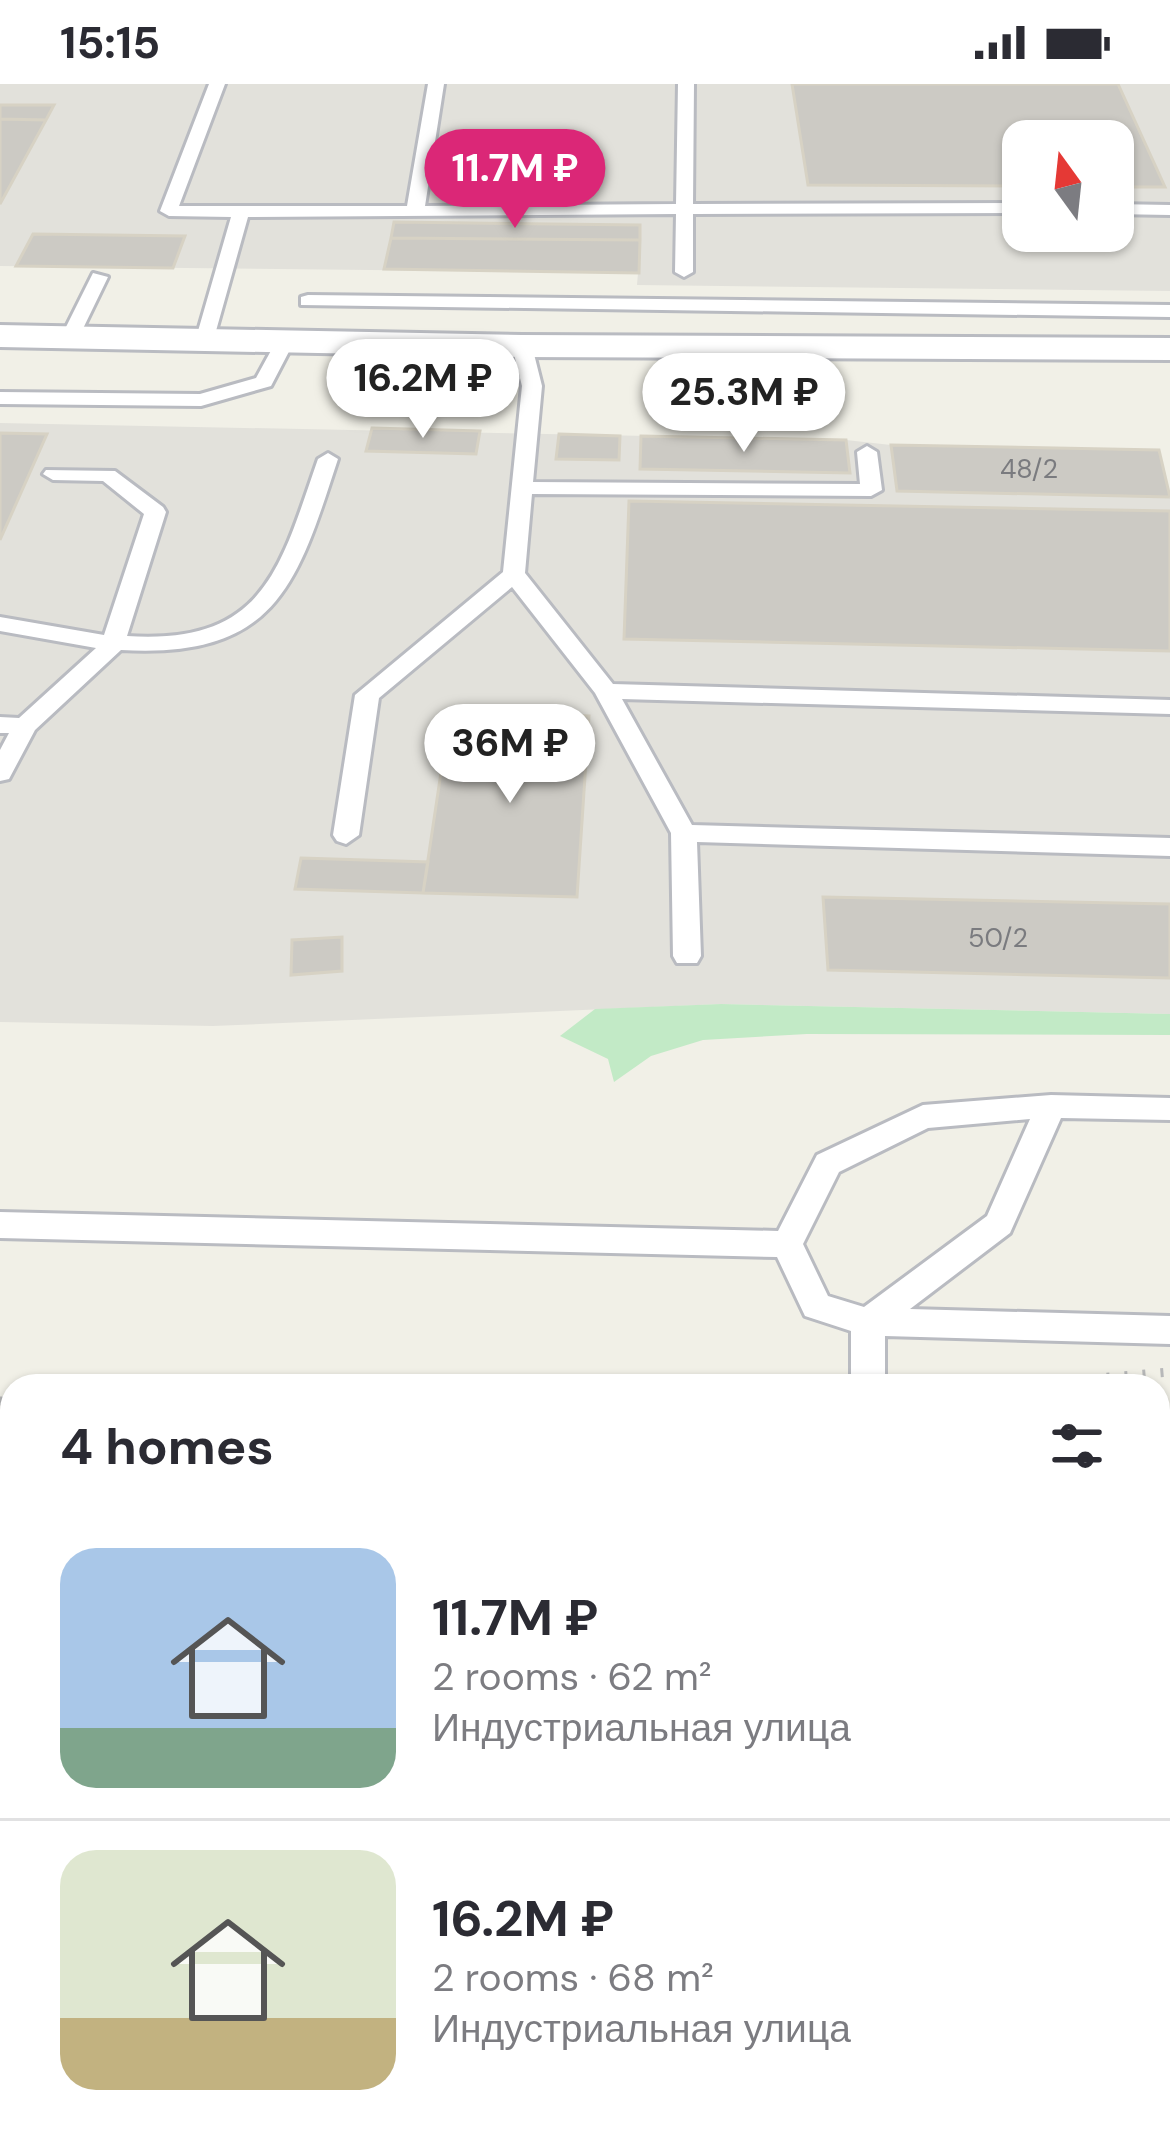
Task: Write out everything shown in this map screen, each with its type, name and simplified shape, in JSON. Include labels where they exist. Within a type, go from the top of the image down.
[{"type":"street","points":[[0,336],[538,346],[1170,349]]},
{"type":"lane","points":[[217,84],[170,211],[580,212],[686,205],[1002,208]]},
{"type":"lane","points":[[415,212],[436,84]]},
{"type":"lane","points":[[684,272],[686,84]]},
{"type":"lane","points":[[1134,209],[1170,210]]},
{"type":"lane","points":[[205,338],[241,212]]},
{"type":"lane","points":[[70,337],[99,277]]},
{"type":"lane","points":[[308,301],[1170,311]]},
{"type":"lane","points":[[556,304],[538,346],[519,488],[514,574],[606,691],[684,833],[687,956]]},
{"type":"lane","points":[[0,398],[201,400],[264,382],[286,340]]},
{"type":"lane","points":[[519,488],[871,490],[867,452]]},
{"type":"lane","points":[[0,624],[112,646],[211,635],[268,602],[292,561],[328,460]]},
{"type":"lane","points":[[0,773],[12,726],[112,646],[155,512],[108,475],[53,474]]},
{"type":"lane","points":[[346,835],[367,695],[514,574]]},
{"type":"lane","points":[[606,691],[1170,707]]},
{"type":"lane","points":[[684,833],[1170,847]]},
{"type":"lane","points":[[787,1244],[828,1164],[923,1118],[1052,1106],[1170,1109]]},
{"type":"lane","points":[[868,1322],[999,1224],[1052,1106]]},
{"type":"lane","points":[[0,1225],[787,1244]]},
{"type":"lane","points":[[787,1244],[817,1306],[868,1322],[1170,1330]]},
{"type":"lane","points":[[868,1322],[868,1374]]},
{"type":"shaded area","points":[[0,84],[1170,84],[1170,291],[637,285],[638,273],[0,266]]},
{"type":"shaded area","points":[[0,423],[846,440],[891,445],[898,491],[1170,497],[1170,1014],[721,1004],[213,1026],[0,1022]]},
{"type":"green space","points":[[721,1004],[1170,1014],[1170,1035],[807,1034],[703,1040],[651,1056],[614,1082],[608,1059],[560,1036],[595,1009]]},
{"type":"building","points":[[792,84],[1118,84],[1165,187],[1134,187],[1134,120],[1002,120],[1002,186],[808,185]]},
{"type":"building","points":[[0,105],[54,105],[46,120],[0,119]]},
{"type":"building","points":[[0,119],[46,120],[0,204]]},
{"type":"building","points":[[394,222],[640,225],[640,240],[391,238]]},
{"type":"building","points":[[33,234],[185,236],[173,268],[16,266]]},
{"type":"building","points":[[391,238],[640,240],[639,273],[384,269]]},
{"type":"building","points":[[372,428],[480,431],[476,454],[366,451]]},
{"type":"building","points":[[0,433],[47,434],[0,540]]},
{"type":"building","points":[[559,434],[620,436],[619,460],[556,459]]},
{"type":"building","points":[[641,436],[846,440],[850,473],[640,469]]},
{"type":"building","points":[[891,445],[1159,450],[1170,497],[897,491]]},
{"type":"building","points":[[629,501],[1170,511],[1170,651],[624,639]]},
{"type":"building","points":[[450,712],[589,716],[577,897],[423,893]]},
{"type":"building","points":[[301,858],[428,862],[423,893],[295,889]]},
{"type":"building","points":[[823,897],[1170,904],[1170,978],[828,970]]},
{"type":"building","points":[[342,937],[342,971],[291,975],[292,940]]},
{"type":"railway","points":[[1146,1374],[1170,1372]]}]
